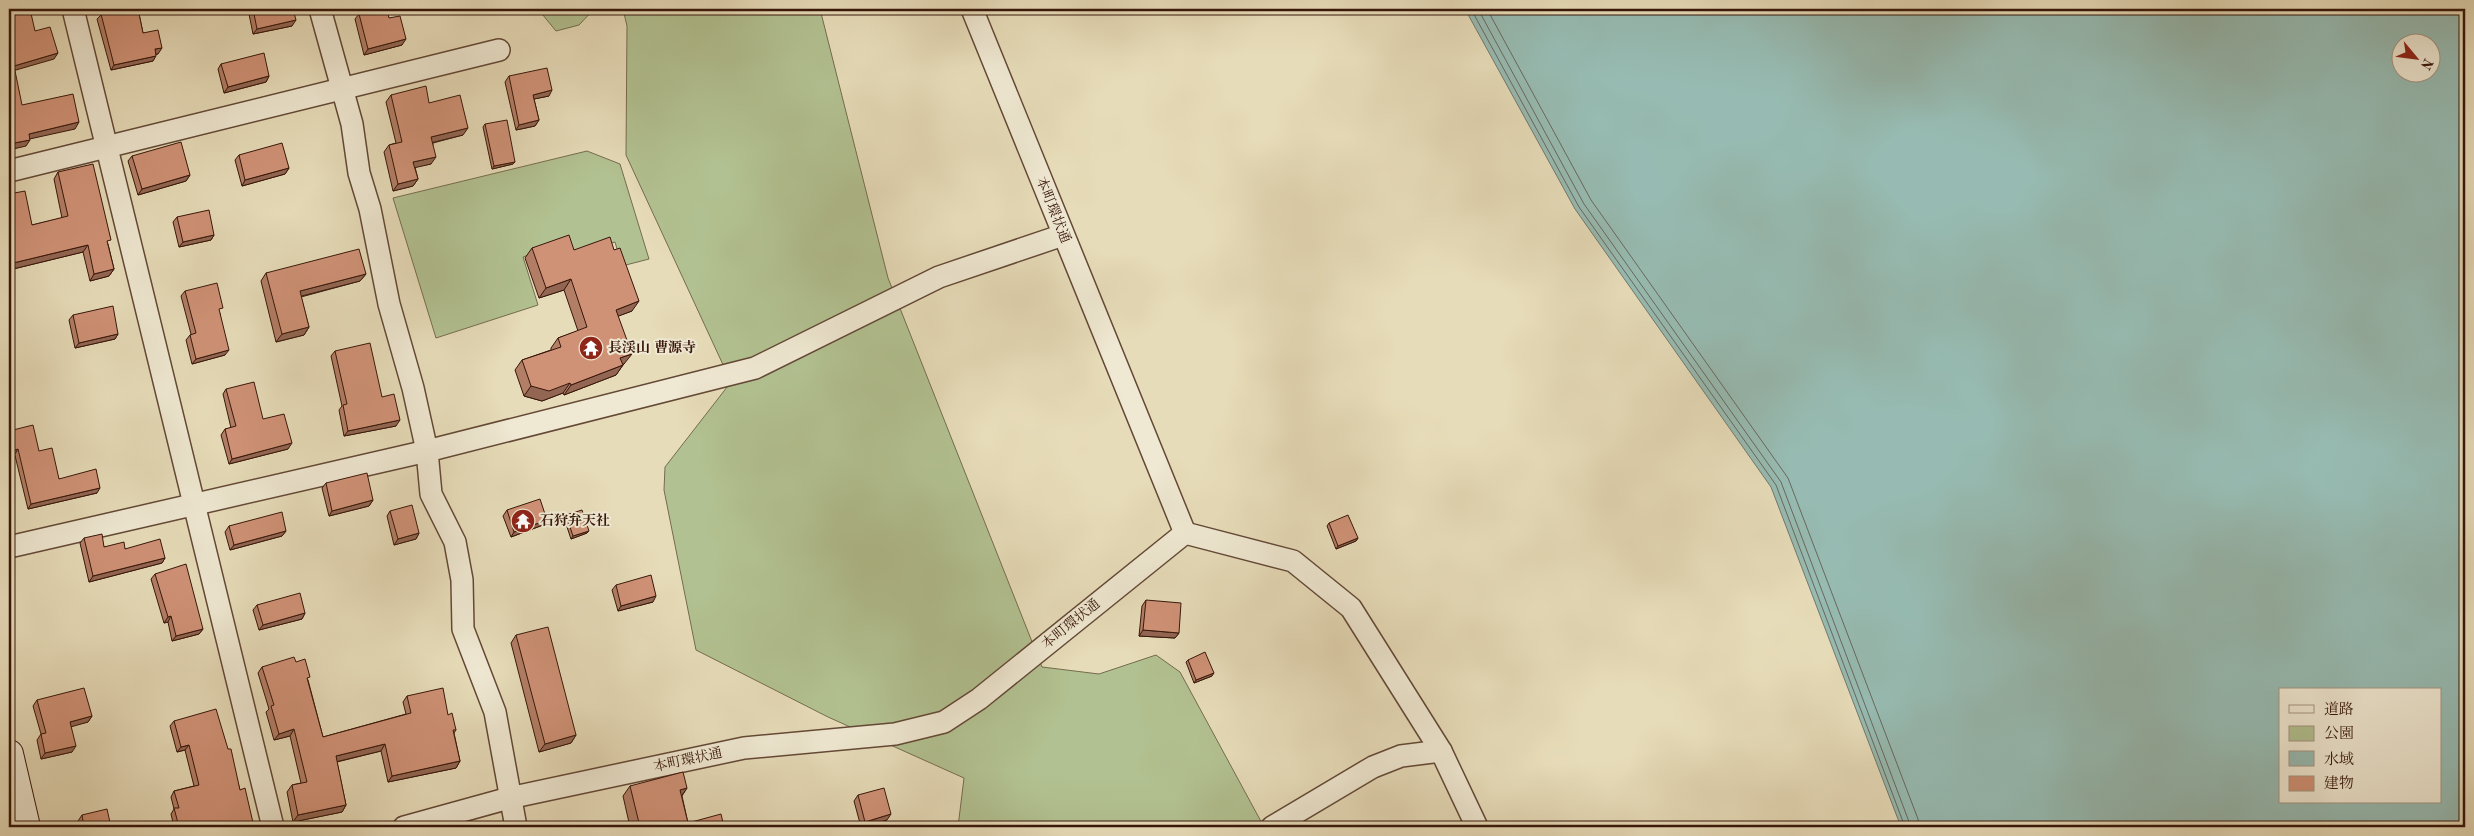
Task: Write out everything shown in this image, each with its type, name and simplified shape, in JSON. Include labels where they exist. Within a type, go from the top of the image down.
[{"type":"main road","points":[[9,754],[26,827]]},
{"type":"street","points":[[73,9],[273,827]]},
{"type":"street","points":[[320,9],[352,124],[359,173],[380,252],[389,304],[408,366],[427,451],[431,494],[455,542],[462,580],[463,629],[495,712],[509,798],[516,827]]},
{"type":"street","name":"本町環状通","points":[[404,827],[509,798],[744,748],[895,734],[944,722],[979,699],[1185,533],[972,9]]},
{"type":"street","points":[[9,171],[342,87],[499,50]]},
{"type":"street","points":[[9,547],[196,506],[427,451],[756,368],[939,278],[1063,235]]},
{"type":"street","points":[[1185,533],[1293,561],[1351,608],[1441,751],[1477,827]]},
{"type":"street","points":[[1272,827],[1373,767],[1401,756],[1441,751]]},
{"type":"green space","points":[[538,9],[594,9],[579,25],[556,31]]},
{"type":"green space","points":[[623,9],[820,9],[888,278],[1042,667],[1099,674],[1156,655],[1180,672],[1264,827],[958,827],[964,778],[828,717],[696,650],[664,490],[665,467],[731,382],[626,155],[627,26]]},
{"type":"green space","points":[[587,151],[620,164],[649,259],[622,266],[615,242],[569,256],[565,242],[523,257],[538,305],[436,338],[393,198]]},
{"type":"water","points":[[1465,9],[2465,9],[2465,827],[1901,827],[1771,487],[1575,209]]},
{"type":"building","points":[[9,9],[30,9],[35,31],[50,27],[58,53],[14,66],[22,105],[73,94],[79,122],[29,134],[30,140],[9,144]]},
{"type":"building","points":[[104,9],[138,9],[143,33],[158,30],[162,48],[155,49],[156,56],[114,65],[101,14],[105,13]]},
{"type":"building","points":[[253,9],[293,9],[296,20],[257,29]]},
{"type":"building","points":[[378,9],[379,12],[387,10],[389,18],[400,16],[406,39],[368,49],[359,14]]},
{"type":"building","points":[[264,53],[269,76],[228,87],[221,64]]},
{"type":"building","points":[[547,68],[552,90],[533,95],[539,120],[519,125],[509,76]]},
{"type":"building","points":[[426,86],[429,103],[460,95],[468,128],[431,137],[436,157],[413,162],[418,179],[398,184],[389,145],[402,142],[391,95]]},
{"type":"building","points":[[507,120],[515,162],[494,166],[485,124]]},
{"type":"building","points":[[181,142],[190,175],[142,189],[132,156]]},
{"type":"building","points":[[282,143],[289,168],[245,180],[239,155]]},
{"type":"building","points":[[93,164],[111,240],[107,241],[114,269],[94,274],[88,245],[9,264],[9,194],[25,191],[32,225],[68,216],[58,172]]},
{"type":"building","points":[[209,210],[214,235],[183,242],[177,217]]},
{"type":"building","points":[[569,235],[574,250],[610,237],[614,250],[620,248],[639,301],[616,310],[632,354],[620,358],[623,365],[571,385],[570,383],[549,391],[531,386],[522,360],[561,347],[558,338],[587,327],[571,279],[546,288],[532,248]]},
{"type":"building","points":[[359,249],[366,274],[300,291],[309,327],[282,334],[266,273]]},
{"type":"building","points":[[217,283],[223,308],[219,309],[229,350],[196,359],[190,335],[196,333],[185,291]]},
{"type":"building","points":[[113,306],[118,334],[79,343],[73,315]]},
{"type":"building","points":[[370,343],[382,397],[394,394],[400,420],[348,431],[343,405],[347,404],[335,351]]},
{"type":"building","points":[[254,382],[263,419],[284,414],[292,443],[232,459],[225,429],[236,426],[226,389]]},
{"type":"building","points":[[33,425],[39,451],[52,448],[59,479],[96,469],[100,488],[31,504],[18,449],[9,452],[9,431]]},
{"type":"building","points":[[367,473],[373,500],[332,511],[326,483]]},
{"type":"building","name":"石狩弁天社","points":[[540,499],[547,520],[514,532],[507,510]]},
{"type":"building","points":[[412,505],[419,533],[398,539],[390,511]]},
{"type":"building","points":[[582,510],[589,531],[573,536],[566,515]]},
{"type":"building","points":[[282,512],[286,531],[234,545],[229,526]]},
{"type":"building","points":[[1348,515],[1358,538],[1338,546],[1329,523]]},
{"type":"building","points":[[102,534],[104,547],[124,542],[125,549],[160,539],[165,558],[93,576],[84,538]]},
{"type":"building","points":[[186,564],[203,629],[176,636],[171,616],[168,617],[155,574]]},
{"type":"building","points":[[651,575],[656,596],[621,606],[616,585]]},
{"type":"building","points":[[300,593],[305,613],[263,625],[257,605]]},
{"type":"building","points":[[1146,600],[1181,603],[1179,633],[1143,630]]},
{"type":"building","points":[[548,627],[576,735],[545,744],[516,635]]},
{"type":"building","points":[[1205,652],[1214,673],[1196,680],[1188,660]]},
{"type":"building","points":[[294,657],[296,662],[305,659],[310,677],[307,678],[323,737],[411,713],[407,696],[443,688],[448,715],[452,713],[456,730],[453,730],[460,761],[392,776],[385,744],[336,756],[346,805],[298,815],[292,785],[307,782],[294,729],[279,734],[271,706],[274,705],[262,667]]},
{"type":"building","points":[[84,688],[92,716],[70,722],[76,746],[45,753],[41,734],[46,733],[37,700]]},
{"type":"building","points":[[216,709],[228,749],[231,749],[240,790],[245,788],[254,827],[179,827],[174,808],[179,808],[174,791],[199,785],[189,745],[181,747],[174,721]]},
{"type":"building","points":[[683,772],[687,788],[680,790],[688,823],[721,814],[724,827],[640,827],[630,786]]},
{"type":"building","points":[[884,788],[891,814],[865,822],[858,795]]},
{"type":"building","points":[[107,809],[111,827],[84,827],[82,815]]},
{"type":"place","name":"長渓山 曹源寺","points":[[591,348]]},
{"type":"place","name":"石狩弁天社","points":[[523,521]]}]
